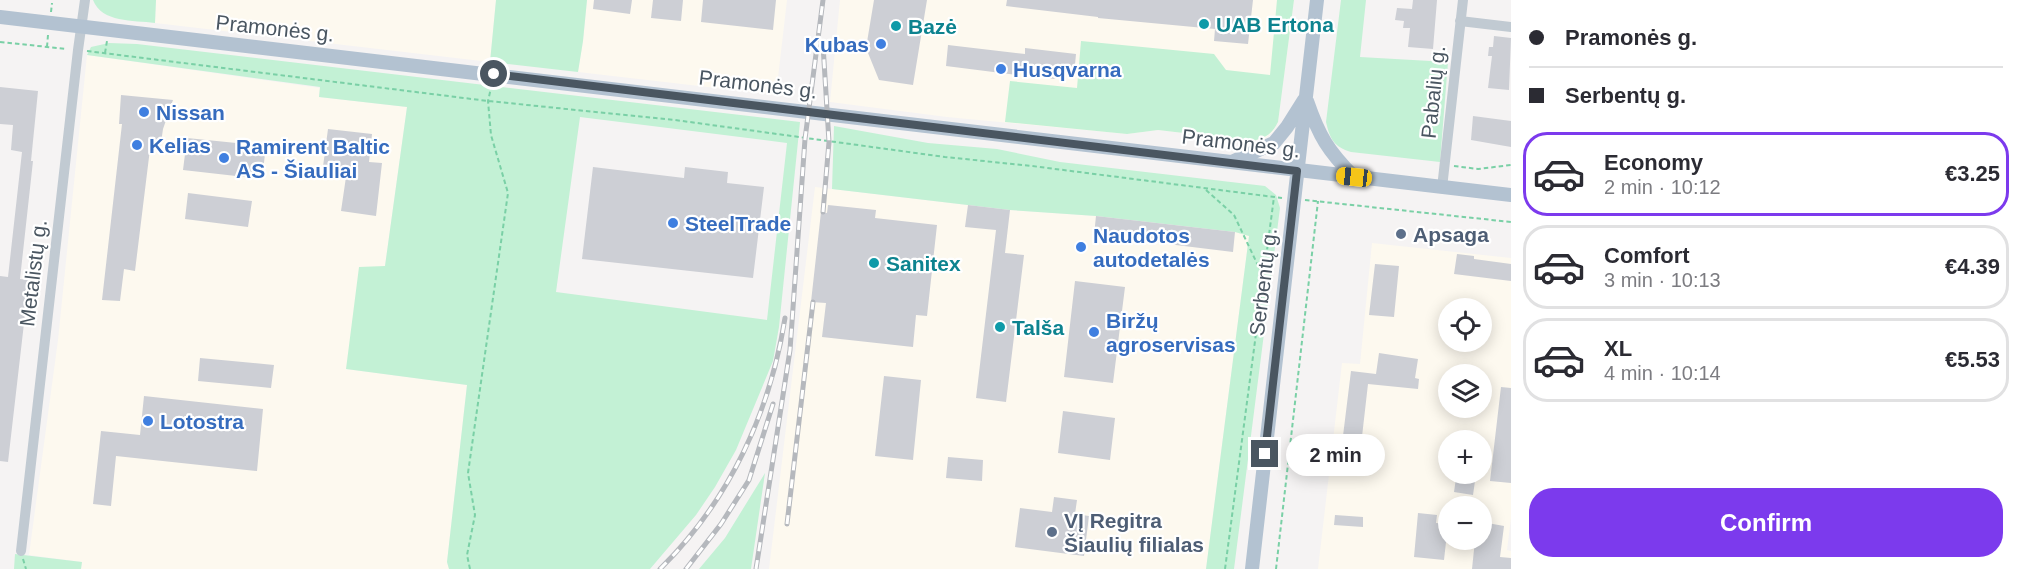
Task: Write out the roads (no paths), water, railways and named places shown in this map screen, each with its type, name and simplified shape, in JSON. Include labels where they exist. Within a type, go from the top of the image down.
[{"type":"main road","name":"Serbentų g.","points":[[1252,569],[1317,0]]},
{"type":"main road","name":"Pramonės g.","points":[[0,17],[1511,195]]},
{"type":"main road","points":[[1230,163],[1274,142],[1306,98]]},
{"type":"main road","points":[[1306,98],[1317,130],[1326,146],[1354,177]]},
{"type":"street","name":"Metalistų g.","points":[[21,551],[85,0]]},
{"type":"street","name":"Pabalių g.","points":[[1442,188],[1462,0]]},
{"type":"street","points":[[1460,21],[1511,27]]},
{"type":"railway","points":[[756,569],[790,350],[805,139],[823,0]]},
{"type":"railway","points":[[823,45],[829,142],[823,212]]},
{"type":"railway","points":[[787,524],[813,302]]},
{"type":"railway","points":[[660,569],[685,543],[707,514],[743,454],[769,388],[785,318]]},
{"type":"railway","points":[[686,569],[721,524],[749,480],[773,404]]},
{"type":"place","name":"UAB Ertona","points":[[1204,24]]},
{"type":"place","name":"Bazė","points":[[896,26]]},
{"type":"place","name":"Kubas","points":[[881,44]]},
{"type":"place","name":"Husqvarna","points":[[1001,69]]},
{"type":"place","name":"Nissan","points":[[144,112]]},
{"type":"place","name":"Kelias","points":[[137,145]]},
{"type":"place","name":"Ramirent Baltic AS - Šiauliai","points":[[224,158]]},
{"type":"place","name":"SteelTrade","points":[[673,223]]},
{"type":"place","name":"Apsaga","points":[[1401,234]]},
{"type":"place","name":"Naudotos autodetalės","points":[[1081,247]]},
{"type":"place","name":"Sanitex","points":[[874,263]]},
{"type":"place","name":"Talša","points":[[1000,327]]},
{"type":"place","name":"Biržų agroservisas","points":[[1094,332]]},
{"type":"place","name":"Lotostra","points":[[148,421]]},
{"type":"place","name":"VĮ Regitra Šiaulių filialas","points":[[1052,532]]}]
